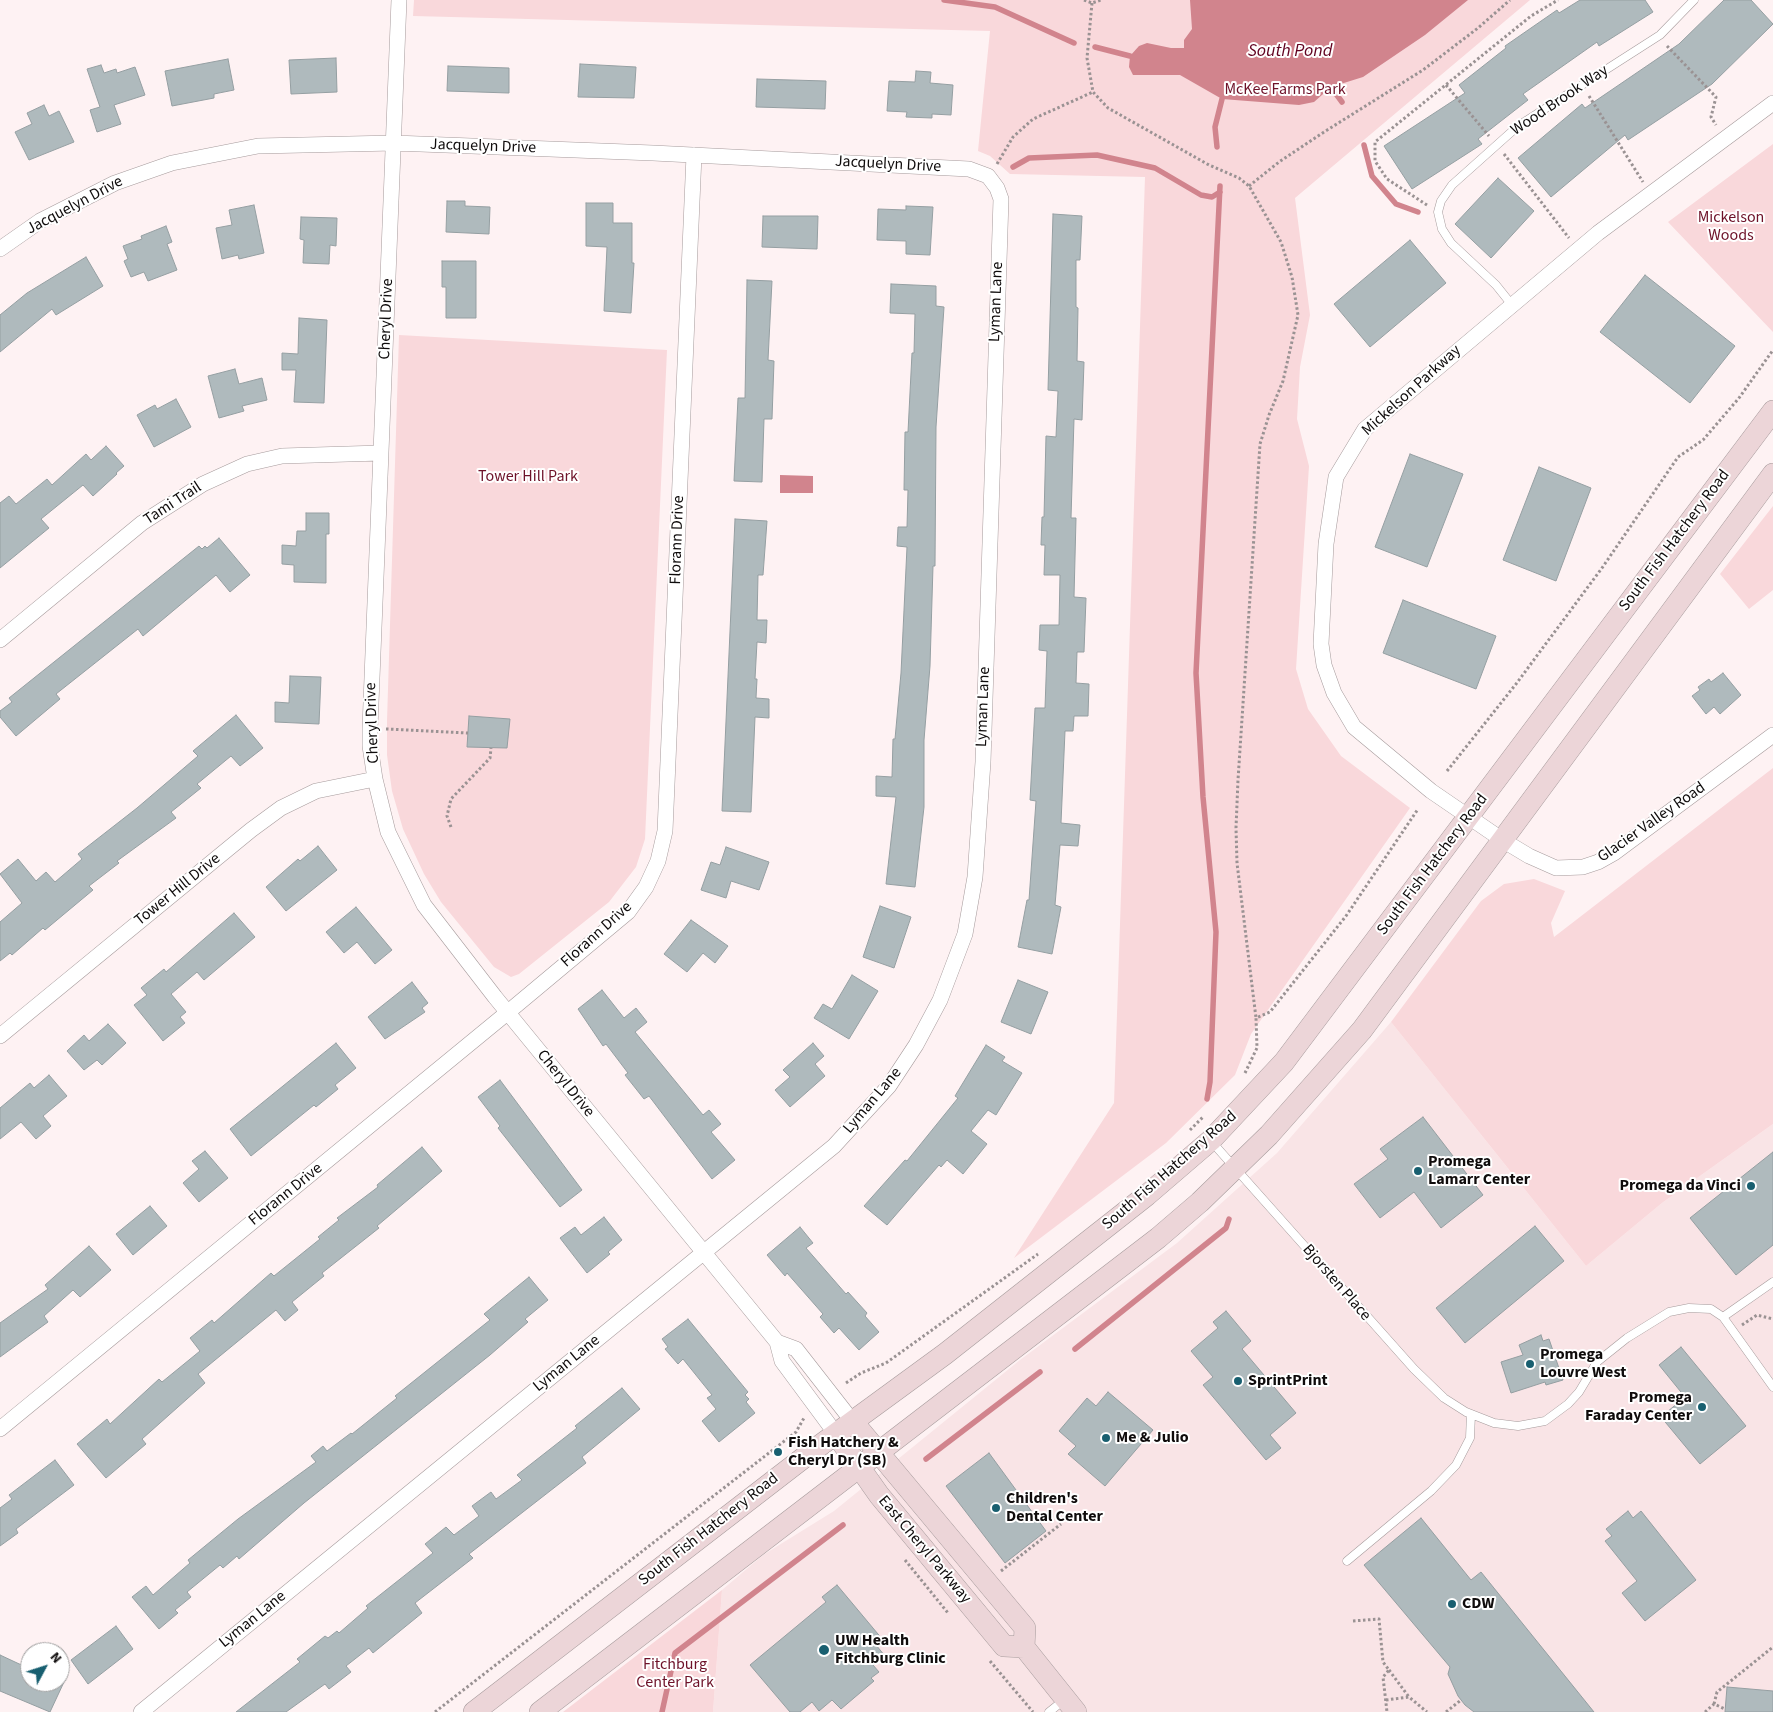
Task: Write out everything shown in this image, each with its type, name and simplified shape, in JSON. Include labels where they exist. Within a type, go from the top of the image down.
[{"type":"main road","name":"South Fish Hatchery Road","points":[[474,1712],[844,1428],[945,1354],[1147,1195],[1211,1140],[1284,1062],[1470,817],[1773,411]]},
{"type":"main road","points":[[540,1712],[1158,1238],[1236,1167],[1320,1080],[1362,1030],[1504,841],[1773,474]]},
{"type":"main road","name":"East Cheryl Parkway","points":[[844,1428],[878,1453],[1025,1628],[1024,1647],[1004,1646],[878,1495],[859,1467],[844,1428]]},
{"type":"main road","points":[[1024,1647],[1064,1708]]},
{"type":"street","name":"Cheryl Drive","points":[[398,0],[370,728],[370,746],[375,779],[388,832],[424,905],[507,1013],[777,1342],[782,1361],[844,1428]]},
{"type":"street","name":"Mickelson Parkway","points":[[1470,817],[1432,791],[1354,727],[1334,693],[1324,665],[1321,644],[1326,544],[1336,477],[1365,429],[1650,192],[1773,104]]},
{"type":"street","name":"Jacquelyn Drive","points":[[0,249],[40,221],[115,183],[172,163],[258,146],[394,143],[969,169],[988,176]]},
{"type":"street","name":"Florann Drive","points":[[0,1430],[628,912],[646,887],[658,861],[665,831],[694,156]]},
{"type":"street","name":"Lyman Lane","points":[[141,1712],[834,1146],[889,1086],[916,1045],[940,1000],[965,934],[975,877],[983,762],[1001,199],[997,188],[988,176]]},
{"type":"street","name":"Tami Trail","points":[[0,640],[142,523],[203,484],[247,464],[282,456],[381,453]]},
{"type":"street","name":"Glacier Valley Road","points":[[1470,817],[1529,856],[1556,868],[1570,869],[1598,862],[1632,840],[1773,735]]},
{"type":"street","name":"Tower Hill Drive","points":[[0,1036],[251,830],[281,808],[316,792],[375,779]]},
{"type":"lane","name":"Wood Brook Way","points":[[1438,212],[1441,200],[1452,185],[1518,126],[1660,35],[1694,0]]},
{"type":"lane","points":[[1438,212],[1442,229],[1451,242],[1496,285],[1512,305]]},
{"type":"lane","name":"Bjorsten Place","points":[[1211,1140],[1414,1369],[1444,1398],[1472,1414],[1494,1423],[1518,1426],[1545,1421],[1568,1404],[1597,1362],[1627,1338],[1669,1312],[1689,1308],[1711,1309],[1723,1317]]},
{"type":"lane","points":[[1773,1282],[1723,1317],[1773,1387]]},
{"type":"lane","points":[[1347,1561],[1431,1491],[1456,1465],[1467,1447],[1472,1414]]},
{"type":"path","points":[[1084,0],[1092,3],[1101,0]]},
{"type":"path","points":[[1249,186],[1278,162],[1423,70],[1478,28],[1510,0]]},
{"type":"path","points":[[1438,212],[1388,179],[1376,161],[1375,142],[1531,16],[1558,0]]},
{"type":"path","points":[[1092,3],[1087,58],[1093,92],[1108,108],[1209,165],[1239,178],[1249,186],[1281,242],[1292,277],[1298,315],[1283,381],[1260,444],[1236,828],[1237,863],[1256,1018],[1257,1048],[1241,1081]]},
{"type":"path","points":[[1660,35],[1666,44],[1716,97],[1711,117],[1725,138]]},
{"type":"path","points":[[1446,85],[1497,145],[1578,250]]},
{"type":"path","points":[[1582,85],[1650,192]]},
{"type":"path","points":[[988,176],[1021,127],[1033,118],[1093,92]]},
{"type":"path","points":[[1448,769],[1516,684],[1602,568],[1678,457],[1703,440],[1739,398],[1773,350]]},
{"type":"path","points":[[370,728],[468,733]]},
{"type":"path","points":[[451,827],[447,816],[451,799],[490,758],[491,748]]},
{"type":"path","points":[[1256,1018],[1270,1012],[1346,916],[1418,809]]},
{"type":"path","points":[[1189,1131],[1207,1113]]},
{"type":"path","points":[[846,1383],[861,1373],[886,1363],[1043,1250]]},
{"type":"path","points":[[1734,1332],[1757,1315],[1773,1319]]},
{"type":"path","points":[[435,1712],[796,1432],[805,1415]]},
{"type":"path","points":[[1000,1572],[1061,1524]]},
{"type":"path","points":[[1353,1621],[1379,1619],[1383,1662],[1409,1698],[1427,1712]]},
{"type":"path","points":[[1705,1712],[1714,1704],[1717,1692],[1773,1647]]},
{"type":"path","points":[[1387,1712],[1383,1677],[1388,1670]]},
{"type":"path","points":[[1386,1700],[1409,1698]]},
{"type":"path","points":[[1446,1712],[1461,1700]]},
{"type":"path","points":[[1026,1704],[1033,1712]]},
{"type":"path","points":[[1714,1704],[1725,1709]]},
{"type":"shaded area","points":[[1391,1022],[1586,1266],[1662,1203],[1773,1124],[1773,1712],[713,1712],[722,1590],[763,1555],[834,1511],[1020,1360],[1177,1243],[1277,1153]]},
{"type":"green space","name":"McKee Farms Park","points":[[414,0],[1530,0],[1295,198],[1310,315],[1300,367],[1297,419],[1309,466],[1296,669],[1308,709],[1341,756],[1410,808],[1251,1034],[1235,1075],[1166,1143],[1014,1258],[1114,1103],[1145,177],[1010,174],[990,156],[978,151],[990,31],[413,16]]},
{"type":"green space","name":"Mickelson Woods","points":[[1773,144],[1773,332],[1668,222]]},
{"type":"green space","name":"Tower Hill Park","points":[[399,335],[667,350],[645,839],[636,867],[609,902],[519,974],[511,977],[494,967],[441,902],[424,874],[403,829],[392,791],[387,755],[387,721]]},
{"type":"green space","points":[[1773,506],[1773,590],[1749,609],[1720,574]]},
{"type":"green space","points":[[1773,768],[1773,1124],[1662,1203],[1586,1266],[1391,1022],[1481,901],[1504,884],[1534,879],[1565,891],[1551,923],[1554,937]]},
{"type":"green space","name":"Fitchburg Center Park","points":[[722,1590],[713,1712],[563,1712]]},
{"type":"water","name":"South Pond","points":[[1190,0],[1468,0],[1425,35],[1363,77],[1331,87],[1314,102],[1299,105],[1222,99],[1180,75],[1133,75],[1129,67],[1130,56],[1139,46],[1147,43],[1171,48],[1184,48],[1184,40],[1192,29]]},
{"type":"water","points":[[780,475],[813,476],[813,493],[780,493]]},
{"type":"building","points":[[1580,0],[1645,0],[1653,12],[1599,46],[1597,42],[1523,94],[1528,100],[1478,139],[1482,144],[1412,189],[1384,146],[1465,93],[1459,85],[1506,48],[1505,46],[1557,10],[1559,13]]},
{"type":"building","points":[[1724,0],[1751,0],[1773,24],[1712,84],[1628,140],[1625,135],[1551,197],[1518,158],[1582,104],[1585,108],[1679,44]]},
{"type":"building","points":[[336,58],[337,92],[291,94],[289,60]]},
{"type":"building","points":[[228,59],[234,90],[214,94],[214,98],[172,106],[165,71]]},
{"type":"building","points":[[580,64],[636,67],[634,98],[578,97]]},
{"type":"building","points":[[101,65],[104,73],[116,69],[117,73],[135,67],[145,95],[114,105],[121,124],[97,132],[90,110],[100,107],[87,69]]},
{"type":"building","points":[[448,66],[509,68],[509,93],[447,91]]},
{"type":"building","points":[[916,71],[931,72],[930,83],[953,85],[951,115],[932,114],[932,118],[906,117],[907,112],[887,111],[889,81],[915,82]]},
{"type":"building","points":[[757,79],[826,81],[825,109],[756,107]]},
{"type":"building","points":[[44,105],[49,116],[59,111],[74,142],[29,160],[15,132],[32,124],[27,113]]},
{"type":"building","points":[[1498,178],[1534,211],[1491,258],[1455,224]]},
{"type":"building","points":[[447,201],[465,201],[465,206],[490,207],[489,234],[446,232]]},
{"type":"building","points":[[586,203],[613,203],[613,223],[632,223],[632,263],[634,263],[631,313],[604,311],[607,247],[586,246]]},
{"type":"building","points":[[254,205],[264,253],[239,259],[238,255],[222,259],[216,228],[232,225],[229,210]]},
{"type":"building","points":[[906,206],[933,207],[930,255],[906,254],[906,241],[877,240],[878,209],[906,210]]},
{"type":"building","points":[[1053,214],[1082,216],[1080,260],[1076,260],[1076,307],[1078,308],[1077,361],[1084,362],[1082,420],[1074,419],[1071,518],[1076,518],[1074,597],[1086,598],[1084,652],[1077,652],[1076,683],[1089,684],[1088,716],[1074,716],[1073,731],[1065,731],[1061,823],[1080,825],[1078,846],[1060,845],[1055,905],[1061,907],[1052,954],[1018,947],[1027,900],[1029,900],[1036,801],[1030,800],[1035,708],[1045,708],[1047,651],[1039,650],[1040,625],[1059,625],[1060,575],[1044,575],[1045,545],[1041,545],[1042,517],[1044,517],[1046,436],[1056,437],[1058,391],[1048,390]]},
{"type":"building","points":[[763,216],[818,216],[817,249],[762,247]]},
{"type":"building","points":[[301,217],[337,218],[336,246],[330,245],[329,264],[303,263],[304,240],[300,239]]},
{"type":"building","points":[[166,226],[172,242],[167,244],[177,270],[148,281],[144,272],[131,277],[124,261],[128,259],[123,246],[142,239],[141,236]]},
{"type":"building","points":[[1410,240],[1446,283],[1370,347],[1334,304]]},
{"type":"building","points":[[86,257],[103,286],[56,315],[52,309],[0,352],[0,315],[27,293]]},
{"type":"building","points":[[442,261],[476,261],[476,318],[446,318],[446,287],[442,287]]},
{"type":"building","points":[[1645,275],[1735,346],[1690,403],[1600,332]]},
{"type":"building","points":[[747,280],[772,281],[768,360],[774,361],[772,419],[764,419],[762,482],[734,481],[738,398],[745,398]]},
{"type":"building","points":[[891,284],[936,286],[936,306],[944,307],[936,427],[935,566],[933,566],[930,666],[924,740],[924,807],[915,887],[886,884],[896,797],[876,796],[876,776],[892,777],[893,739],[895,739],[901,673],[907,547],[897,546],[898,527],[907,527],[908,490],[904,490],[905,432],[908,432],[912,353],[914,353],[915,314],[890,313]]},
{"type":"building","points":[[299,318],[327,320],[324,403],[294,402],[296,370],[282,370],[282,353],[298,354]]},
{"type":"building","points":[[235,369],[239,384],[262,378],[267,400],[242,406],[244,411],[219,418],[208,376]]},
{"type":"building","points":[[176,399],[191,427],[154,447],[137,415],[155,405],[157,409]]},
{"type":"building","points":[[106,446],[124,466],[93,496],[83,485],[41,519],[49,528],[0,568],[0,503],[9,496],[16,504],[47,479],[52,485],[86,454],[91,460]]},
{"type":"building","points":[[1410,454],[1463,474],[1427,567],[1375,547]]},
{"type":"building","points":[[1539,467],[1591,488],[1556,581],[1503,560]]},
{"type":"building","points":[[306,513],[329,513],[329,534],[326,534],[326,583],[294,582],[294,565],[282,564],[282,545],[296,546],[297,531],[306,531]]},
{"type":"building","points":[[735,519],[767,521],[763,575],[758,575],[757,620],[767,620],[766,643],[757,642],[755,679],[757,679],[756,698],[769,699],[769,718],[755,717],[751,812],[722,811]]},
{"type":"building","points":[[219,538],[250,575],[230,592],[216,575],[143,636],[138,629],[56,694],[60,699],[16,736],[0,717],[0,711],[12,702],[9,698],[199,546],[202,549],[205,546],[207,548]]},
{"type":"building","points":[[1403,600],[1496,636],[1476,689],[1383,653]]},
{"type":"building","points":[[1723,673],[1741,695],[1720,714],[1714,707],[1706,714],[1692,696],[1700,690],[1698,687],[1709,679],[1711,682]]},
{"type":"building","points":[[290,676],[321,677],[319,724],[275,722],[275,702],[289,703]]},
{"type":"building","points":[[236,715],[263,748],[240,766],[231,756],[197,784],[201,788],[171,812],[176,818],[117,861],[119,863],[89,886],[93,890],[45,930],[43,928],[12,955],[10,953],[0,961],[0,922],[22,903],[0,874],[18,859],[36,881],[46,872],[55,882],[82,859],[78,854],[137,808],[198,756],[193,751]]},
{"type":"building","points":[[469,716],[510,719],[507,748],[467,747]]},
{"type":"building","points":[[318,846],[337,870],[286,911],[266,887],[298,859],[300,861]]},
{"type":"building","points":[[726,847],[769,862],[759,890],[731,881],[726,898],[701,890],[711,862],[720,865]]},
{"type":"building","points":[[880,906],[911,917],[894,968],[863,957]]},
{"type":"building","points":[[356,907],[392,950],[375,964],[357,942],[344,953],[326,932]]},
{"type":"building","points":[[234,913],[255,937],[204,980],[197,972],[171,994],[186,1012],[180,1017],[185,1023],[163,1041],[134,1005],[147,995],[141,988],[164,969],[166,972]]},
{"type":"building","points":[[691,920],[728,946],[715,963],[703,953],[687,972],[664,954]]},
{"type":"building","points":[[852,975],[878,991],[849,1039],[814,1018],[823,1004],[832,1009]]},
{"type":"building","points":[[1018,980],[1048,992],[1031,1034],[1001,1022]]},
{"type":"building","points":[[412,982],[428,1003],[422,1008],[425,1012],[385,1039],[368,1017]]},
{"type":"building","points":[[602,990],[624,1018],[636,1008],[647,1022],[635,1032],[703,1115],[709,1110],[721,1124],[711,1132],[735,1160],[712,1179],[649,1096],[644,1099],[625,1075],[628,1073],[606,1044],[603,1046],[578,1009]]},
{"type":"building","points":[[108,1024],[126,1043],[102,1065],[97,1060],[84,1070],[67,1051],[84,1035],[89,1041]]},
{"type":"building","points":[[336,1043],[356,1068],[335,1085],[338,1089],[316,1107],[314,1105],[251,1156],[230,1129]]},
{"type":"building","points":[[813,1043],[824,1056],[815,1064],[825,1076],[790,1107],[775,1090],[790,1077],[783,1070]]},
{"type":"building","points":[[986,1045],[1005,1057],[1002,1061],[1022,1073],[996,1115],[988,1110],[971,1131],[987,1144],[963,1174],[947,1160],[941,1167],[939,1165],[887,1225],[864,1206],[905,1160],[907,1161],[958,1098],[955,1096]]},
{"type":"building","points":[[49,1075],[67,1096],[43,1116],[51,1126],[36,1139],[21,1122],[0,1139],[0,1108],[30,1083],[34,1088]]},
{"type":"building","points":[[500,1080],[582,1190],[560,1207],[498,1128],[500,1126],[478,1097]]},
{"type":"building","name":"Promega Lamarr Center","points":[[1423,1117],[1483,1195],[1441,1228],[1414,1192],[1380,1218],[1354,1184],[1388,1159],[1380,1149]]},
{"type":"building","points":[[422,1147],[442,1171],[377,1226],[379,1228],[322,1273],[324,1276],[292,1302],[298,1310],[285,1321],[276,1310],[198,1374],[205,1383],[142,1439],[146,1444],[106,1478],[77,1444],[107,1419],[110,1424],[159,1379],[162,1382],[200,1351],[190,1338],[212,1320],[214,1323],[271,1273],[274,1276],[320,1239],[318,1237],[339,1220],[337,1218],[378,1187],[377,1185]]},
{"type":"building","points":[[205,1151],[228,1178],[199,1202],[183,1183],[199,1169],[192,1161]]},
{"type":"building","name":"Promega da Vinci","points":[[1773,1152],[1773,1245],[1736,1275],[1690,1218]]},
{"type":"building","points":[[150,1206],[167,1226],[133,1255],[116,1234]]},
{"type":"building","points":[[604,1217],[622,1240],[608,1252],[610,1254],[587,1273],[560,1238],[575,1227],[581,1235]]},
{"type":"building","points":[[1535,1226],[1564,1261],[1465,1343],[1436,1308]]},
{"type":"building","points":[[800,1227],[813,1243],[806,1248],[846,1294],[848,1292],[867,1313],[865,1316],[879,1332],[859,1350],[839,1328],[834,1333],[820,1317],[823,1314],[787,1273],[785,1276],[767,1255]]},
{"type":"building","points":[[89,1246],[111,1270],[80,1297],[73,1290],[44,1316],[48,1322],[0,1357],[0,1323],[48,1289],[45,1285]]},
{"type":"building","points":[[529,1277],[548,1300],[525,1319],[528,1322],[490,1355],[304,1503],[239,1559],[237,1556],[223,1568],[220,1565],[187,1592],[191,1597],[175,1610],[178,1613],[159,1629],[132,1597],[146,1586],[153,1595],[190,1563],[188,1560],[238,1519],[316,1462],[311,1456],[323,1446],[327,1451],[352,1434],[397,1398],[395,1396],[490,1320],[484,1314]]},
{"type":"building","name":"SprintPrint","points":[[1226,1311],[1251,1341],[1242,1349],[1296,1413],[1270,1435],[1281,1448],[1266,1460],[1203,1385],[1213,1377],[1191,1351],[1218,1328],[1213,1322]]},
{"type":"building","points":[[688,1319],[748,1392],[745,1395],[749,1399],[746,1402],[755,1413],[719,1442],[702,1421],[716,1409],[707,1398],[712,1395],[683,1359],[678,1364],[665,1349],[668,1347],[662,1339]]},
{"type":"building","name":"Promega Louvre West","points":[[1541,1335],[1543,1341],[1549,1339],[1563,1380],[1546,1385],[1545,1382],[1511,1393],[1501,1362],[1523,1355],[1519,1345]]},
{"type":"building","name":"Promega Faraday Center","points":[[1681,1347],[1746,1426],[1700,1464],[1661,1417],[1685,1397],[1659,1365]]},
{"type":"building","points":[[622,1388],[640,1409],[582,1457],[586,1463],[469,1554],[473,1558],[415,1603],[422,1613],[373,1653],[369,1648],[346,1666],[351,1672],[329,1689],[325,1684],[286,1712],[236,1712],[300,1662],[297,1659],[325,1636],[328,1638],[337,1631],[339,1633],[368,1608],[366,1606],[433,1553],[425,1544],[446,1527],[454,1535],[479,1516],[472,1506],[491,1492],[496,1499],[522,1480],[517,1475],[577,1428],[575,1426]]},
{"type":"building","name":"Me & Julio","points":[[1108,1392],[1153,1430],[1105,1486],[1068,1454],[1076,1446],[1059,1431],[1087,1398],[1096,1406]]},
{"type":"building","name":"Children's Dental Center","points":[[989,1453],[1046,1531],[1005,1563],[946,1486]]},
{"type":"building","points":[[55,1460],[74,1485],[16,1529],[18,1533],[0,1546],[0,1508],[12,1499],[9,1495]]},
{"type":"building","points":[[1628,1511],[1633,1518],[1641,1511],[1696,1580],[1645,1621],[1622,1593],[1637,1581],[1605,1541],[1612,1536],[1606,1529]]},
{"type":"building","name":"CDW","points":[[1421,1518],[1471,1580],[1481,1572],[1594,1712],[1474,1712],[1465,1705],[1458,1696],[1448,1674],[1450,1667],[1364,1565]]},
{"type":"building","name":"UW Health Fitchburg Clinic","points":[[837,1585],[883,1640],[876,1645],[885,1656],[873,1665],[879,1672],[871,1678],[874,1681],[841,1709],[832,1700],[819,1711],[812,1702],[800,1712],[790,1712],[750,1665],[826,1602],[822,1597]]},
{"type":"building","points":[[116,1626],[133,1649],[88,1684],[71,1660]]},
{"type":"building","points":[[0,1655],[20,1664],[20,1692],[59,1692],[50,1712],[0,1691]]},
{"type":"building","points":[[1727,1687],[1773,1691],[1773,1712],[1725,1712]]},
{"type":"waterway","points":[[944,0],[995,7],[1074,43]]},
{"type":"waterway","points":[[1095,47],[1130,56]]},
{"type":"waterway","points":[[1331,87],[1342,102]]},
{"type":"waterway","points":[[1217,147],[1215,127],[1222,99]]},
{"type":"waterway","points":[[1364,145],[1372,176],[1396,204],[1418,212]]},
{"type":"waterway","points":[[1013,167],[1029,158],[1097,155],[1155,168],[1201,195],[1212,197],[1220,192]]},
{"type":"waterway","points":[[1207,1099],[1210,1082],[1216,932],[1203,797],[1196,673],[1220,186]]},
{"type":"waterway","points":[[1075,1349],[1226,1228],[1229,1219]]},
{"type":"waterway","points":[[926,1459],[1040,1372]]},
{"type":"waterway","points":[[662,1712],[675,1653],[843,1525]]},
{"type":"place","name":"Promega Lamarr Center","points":[[1418,1171]]},
{"type":"place","name":"Promega da Vinci","points":[[1751,1186]]},
{"type":"place","name":"Promega Louvre West","points":[[1530,1364]]},
{"type":"place","name":"SprintPrint","points":[[1238,1381]]},
{"type":"place","name":"Promega Faraday Center","points":[[1702,1407]]},
{"type":"place","name":"Me & Julio","points":[[1106,1438]]},
{"type":"place","name":"Fish Hatchery & Cheryl Dr (SB)","points":[[778,1452]]},
{"type":"place","name":"Children's Dental Center","points":[[996,1508]]},
{"type":"place","name":"CDW","points":[[1452,1604]]},
{"type":"place","name":"UW Health Fitchburg Clinic","points":[[824,1650]]}]
